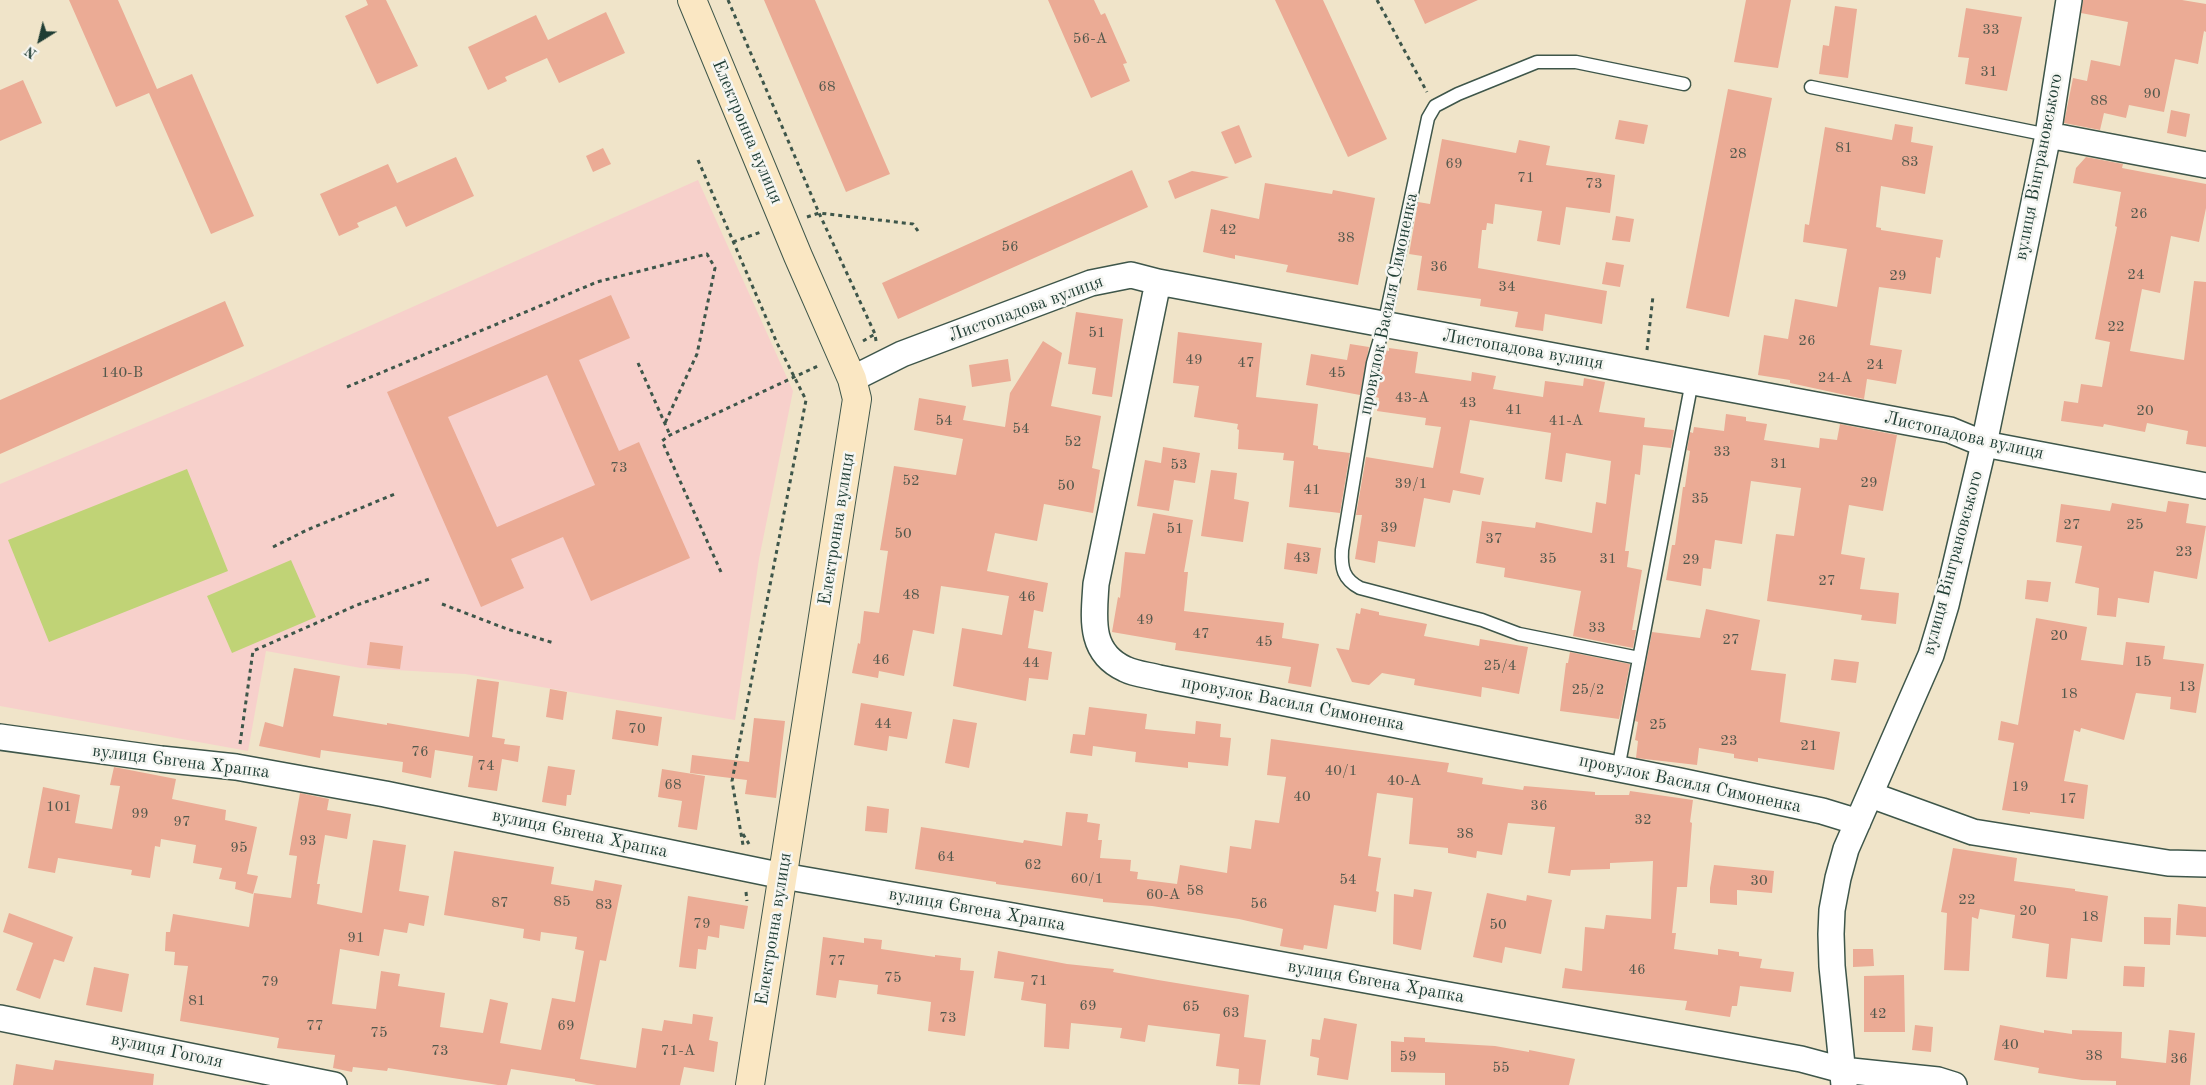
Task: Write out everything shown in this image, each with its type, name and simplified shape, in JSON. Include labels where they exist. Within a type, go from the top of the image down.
[{"type":"street","name":"Електронна вулиця","points":[[692,0],[852,379],[857,399],[750,1085]]},
{"type":"street","name":"вулиця Вінграновського","points":[[1843,1077],[1832,966],[1832,910],[1838,878],[1846,849],[1931,655],[1946,606],[1984,444],[2048,135],[2069,0]]},
{"type":"street","points":[[2048,135],[2206,165]]},
{"type":"street","name":"Листопадова вулиця","points":[[852,379],[902,354],[1091,282],[1132,275],[1158,282],[1384,325],[1950,430],[1984,444],[2206,486]]},
{"type":"street","name":"провулок Василя Симоненка","points":[[1158,282],[1096,584],[1094,620],[1098,645],[1103,652],[1125,670],[1822,811],[1858,822]]},
{"type":"street","name":"вулиця Євгена Храпка","points":[[0,737],[161,759],[236,767],[385,794],[745,869],[1762,1052],[1843,1077],[1938,1080],[1954,1085]]},
{"type":"street","points":[[1871,794],[1973,832],[2168,863],[2206,864]]},
{"type":"street","name":"вулиця Гоголя","points":[[0,1018],[334,1085]]},
{"type":"lane","points":[[1435,106],[1537,62],[1576,62],[1684,84]]},
{"type":"lane","points":[[1811,87],[2048,135]]},
{"type":"lane","name":"провулок Василя Симоненка","points":[[1435,106],[1428,118],[1384,325],[1373,363],[1342,550],[1341,565],[1344,576],[1360,588],[1482,620],[1519,634],[1639,658]]},
{"type":"lane","points":[[1618,769],[1692,381]]},
{"type":"path","points":[[721,572],[662,441],[670,435],[794,378],[875,334],[819,213],[728,0]]},
{"type":"path","points":[[1377,0],[1435,106]]},
{"type":"path","points":[[698,160],[794,378],[806,400],[732,781],[743,834],[747,901]]},
{"type":"path","points":[[733,242],[819,213],[913,224],[918,231]]},
{"type":"path","points":[[347,387],[597,282],[707,254],[715,268],[697,354],[665,423]]},
{"type":"path","points":[[1644,372],[1653,296]]},
{"type":"path","points":[[638,363],[670,435]]},
{"type":"path","points":[[273,547],[307,530],[395,494]]},
{"type":"path","points":[[236,767],[253,651],[340,611],[432,578]]},
{"type":"path","points":[[442,604],[507,629],[554,643]]},
{"type":"shaded area","points":[[698,180],[793,391],[759,559],[735,720],[465,674],[361,668],[266,651],[248,751],[0,706],[0,484],[246,381]]},
{"type":"green space","points":[[187,469],[228,571],[49,642],[8,540]]},
{"type":"green space","points":[[291,560],[316,617],[232,653],[207,596]]},
{"type":"building","points":[[69,0],[118,0],[157,89],[192,74],[254,216],[211,234],[149,93],[116,107]]},
{"type":"building","points":[[366,0],[386,0],[418,66],[377,84],[345,16],[368,5]]},
{"type":"building","points":[[764,0],[815,0],[890,174],[846,192]]},
{"type":"building","points":[[1048,0],[1094,0],[1101,15],[1105,13],[1127,63],[1123,64],[1130,81],[1091,98]]},
{"type":"building","points":[[1275,0],[1323,0],[1387,139],[1348,157]]},
{"type":"building","points":[[1414,0],[1478,0],[1425,24]]},
{"type":"building","points":[[1746,0],[1791,0],[1778,68],[1734,62]]},
{"type":"building","points":[[2083,0],[2182,0],[2206,4],[2206,32],[2204,31],[2198,64],[2175,59],[2164,112],[2129,105],[2126,118],[2104,113],[2100,130],[2064,123],[2073,78],[2087,81],[2091,60],[2120,66],[2128,22],[2081,13]]},
{"type":"building","points":[[1835,6],[1857,9],[1848,78],[1819,74],[1823,45],[1829,46]]},
{"type":"building","points":[[1966,8],[2022,17],[2007,91],[1965,84],[1969,58],[1958,57]]},
{"type":"building","points":[[606,12],[625,53],[559,83],[547,58],[505,77],[507,81],[488,90],[468,47],[536,15],[548,40]]},
{"type":"building","points":[[23,80],[42,123],[0,141],[0,90]]},
{"type":"building","points":[[1728,89],[1772,98],[1729,317],[1686,308]]},
{"type":"building","points":[[2171,110],[2190,114],[2186,137],[2167,133]]},
{"type":"building","points":[[1619,120],[1648,125],[1644,144],[1615,139]]},
{"type":"building","points":[[1895,124],[1913,127],[1911,142],[1933,146],[1925,194],[1881,186],[1876,227],[1881,228],[1881,230],[1943,240],[1940,258],[1936,257],[1931,294],[1879,287],[1870,345],[1902,350],[1896,384],[1867,379],[1864,399],[1790,383],[1790,380],[1758,375],[1764,335],[1788,339],[1795,299],[1837,307],[1847,249],[1803,242],[1805,224],[1809,225],[1825,127],[1892,140]]},
{"type":"building","points":[[1239,125],[1252,157],[1235,164],[1221,132]]},
{"type":"building","points":[[1442,139],[1516,153],[1519,140],[1550,146],[1546,165],[1615,175],[1610,213],[1566,207],[1560,245],[1537,241],[1542,211],[1495,204],[1493,224],[1487,223],[1486,230],[1482,230],[1478,268],[1607,291],[1602,324],[1545,314],[1543,331],[1515,327],[1518,312],[1480,306],[1481,299],[1417,290],[1422,256],[1409,254],[1418,202],[1430,204]]},
{"type":"building","points":[[603,148],[611,164],[593,172],[586,156]]},
{"type":"building","points":[[456,157],[474,196],[406,227],[396,206],[357,223],[359,227],[339,236],[320,194],[388,164],[397,183]]},
{"type":"building","points":[[2086,157],[2123,164],[2122,168],[2206,184],[2206,208],[2199,242],[2171,236],[2160,293],[2142,289],[2130,351],[2184,360],[2194,281],[2206,282],[2206,447],[2186,444],[2188,431],[2147,423],[2145,432],[2104,424],[2103,427],[2061,421],[2064,401],[2078,403],[2081,384],[2102,387],[2110,342],[2095,339],[2117,227],[2115,226],[2121,192],[2073,183],[2076,168]]},
{"type":"building","points":[[1132,170],[1148,207],[898,319],[882,283]]},
{"type":"building","points":[[1192,171],[1229,177],[1175,199],[1168,181]]},
{"type":"building","points":[[1265,183],[1332,194],[1333,190],[1375,198],[1358,285],[1286,272],[1288,265],[1235,255],[1235,259],[1203,252],[1211,209],[1259,219]]},
{"type":"building","points":[[1616,216],[1634,219],[1630,242],[1612,240]]},
{"type":"building","points":[[1606,262],[1624,265],[1620,287],[1602,284]]},
{"type":"building","points":[[611,295],[630,338],[579,360],[619,451],[639,442],[690,558],[591,601],[563,537],[511,559],[524,588],[481,607],[387,392]],"holes":[[[547,375],[595,485],[497,527],[448,417]]]},
{"type":"building","points":[[225,301],[244,346],[0,454],[0,400]]},
{"type":"building","points":[[1076,312],[1123,319],[1112,397],[1092,394],[1096,368],[1068,364]]},
{"type":"building","points":[[1178,332],[1262,343],[1256,397],[1318,404],[1313,445],[1318,446],[1318,449],[1350,453],[1340,513],[1289,507],[1294,461],[1283,460],[1284,453],[1238,449],[1238,424],[1194,417],[1199,386],[1173,383]]},
{"type":"building","points":[[1043,341],[1062,353],[1051,406],[1101,416],[1092,468],[1100,470],[1093,513],[1044,504],[1037,541],[995,533],[987,571],[1048,583],[1043,612],[1034,610],[1028,648],[1052,652],[1048,680],[1029,678],[1026,701],[953,686],[962,628],[1002,635],[1009,596],[941,586],[934,634],[913,630],[904,676],[879,671],[878,678],[852,673],[858,643],[860,644],[864,611],[879,613],[888,551],[880,550],[894,466],[956,475],[963,439],[914,430],[919,398],[966,406],[963,420],[1005,427],[1010,393]]},
{"type":"building","points":[[1350,344],[1369,347],[1360,395],[1306,385],[1311,354],[1347,360]]},
{"type":"building","points":[[1389,348],[1418,352],[1415,373],[1471,381],[1472,372],[1496,376],[1493,389],[1543,397],[1545,381],[1583,386],[1584,378],[1605,382],[1599,412],[1645,418],[1644,427],[1674,430],[1671,448],[1643,445],[1640,475],[1635,474],[1625,551],[1629,551],[1627,567],[1642,570],[1632,630],[1636,630],[1633,648],[1573,636],[1581,591],[1504,577],[1505,568],[1476,563],[1482,521],[1535,528],[1536,522],[1592,533],[1596,502],[1606,504],[1611,461],[1566,453],[1562,482],[1545,479],[1551,433],[1470,420],[1460,473],[1484,478],[1480,495],[1453,490],[1450,503],[1424,498],[1415,547],[1378,541],[1375,563],[1355,559],[1362,515],[1356,515],[1366,457],[1433,468],[1441,427],[1425,425],[1426,418],[1377,411],[1379,398],[1376,397],[1381,365],[1385,350],[1389,351]]},
{"type":"building","points":[[1008,359],[1011,381],[972,387],[969,365]]},
{"type":"building","points":[[1726,414],[1746,417],[1746,421],[1767,424],[1764,440],[1819,448],[1820,438],[1837,440],[1840,424],[1897,435],[1883,511],[1849,505],[1841,554],[1865,558],[1860,589],[1899,593],[1896,624],[1861,620],[1862,615],[1767,601],[1776,534],[1794,536],[1801,488],[1751,481],[1742,544],[1715,540],[1711,569],[1703,568],[1701,586],[1666,580],[1672,545],[1675,545],[1683,487],[1685,487],[1690,451],[1687,450],[1690,432],[1693,433],[1694,427],[1724,431]]},
{"type":"building","points":[[1163,447],[1200,453],[1195,483],[1174,480],[1169,511],[1137,506],[1145,460],[1161,463]]},
{"type":"building","points":[[1211,470],[1237,473],[1234,499],[1249,502],[1243,542],[1201,536]]},
{"type":"building","points":[[2168,501],[2189,504],[2186,523],[2206,526],[2197,579],[2154,571],[2149,603],[2118,598],[2116,617],[2097,615],[2099,588],[2075,583],[2082,546],[2056,542],[2061,504],[2110,511],[2112,503],[2166,512]]},
{"type":"building","points":[[1153,513],[1193,520],[1184,572],[1188,572],[1184,611],[1284,623],[1282,638],[1319,644],[1311,687],[1288,683],[1291,667],[1175,650],[1176,643],[1112,632],[1118,597],[1120,598],[1125,552],[1145,554]]},
{"type":"building","points":[[1287,543],[1321,548],[1317,574],[1284,569]]},
{"type":"building","points":[[2027,580],[2051,582],[2048,602],[2025,599]]},
{"type":"building","points":[[1361,608],[1379,612],[1379,615],[1427,624],[1424,636],[1479,646],[1480,639],[1528,647],[1519,694],[1482,687],[1481,697],[1414,685],[1415,679],[1382,673],[1369,685],[1352,682],[1336,648],[1349,650],[1356,613],[1360,614]]},
{"type":"building","points":[[1706,609],[1760,620],[1751,670],[1786,674],[1780,722],[1840,732],[1834,770],[1758,758],[1758,762],[1734,758],[1734,754],[1699,748],[1697,765],[1636,758],[1638,741],[1635,740],[1638,722],[1635,721],[1652,632],[1700,638]]},
{"type":"building","points":[[2036,618],[2087,627],[2081,660],[2123,665],[2126,642],[2165,646],[2163,659],[2204,664],[2196,713],[2170,709],[2171,697],[2136,693],[2124,740],[2081,728],[2080,732],[2074,730],[2064,781],[2088,785],[2084,819],[2002,810],[2014,743],[1998,740],[2001,721],[2018,725]]},
{"type":"building","points":[[370,642],[403,646],[400,669],[367,665]]},
{"type":"building","points":[[1570,652],[1630,664],[1619,719],[1560,711],[1566,663],[1568,663]]},
{"type":"building","points":[[1834,659],[1859,662],[1856,683],[1831,680]]},
{"type":"building","points":[[294,668],[340,676],[333,716],[469,737],[477,679],[499,682],[492,737],[505,739],[504,744],[520,746],[518,762],[502,759],[497,791],[468,787],[473,756],[435,750],[431,778],[402,772],[403,762],[321,750],[320,758],[259,746],[265,722],[283,727]]},
{"type":"building","points":[[550,689],[567,692],[563,720],[546,717]]},
{"type":"building","points":[[861,703],[912,712],[907,739],[889,736],[887,751],[854,745]]},
{"type":"building","points":[[1089,707],[1147,714],[1145,729],[1195,734],[1196,721],[1221,724],[1220,737],[1231,738],[1228,766],[1188,762],[1188,768],[1135,762],[1136,752],[1093,746],[1092,756],[1070,753],[1073,734],[1085,735]]},
{"type":"building","points":[[616,710],[662,717],[658,746],[612,739]]},
{"type":"building","points":[[754,718],[785,721],[776,798],[745,794],[747,780],[690,773],[692,755],[749,762]]},
{"type":"building","points":[[953,719],[977,723],[969,768],[945,763]]},
{"type":"building","points":[[1271,739],[1449,763],[1447,772],[1483,778],[1482,784],[1523,790],[1524,786],[1595,792],[1595,795],[1629,795],[1630,791],[1693,800],[1687,887],[1677,887],[1672,933],[1676,933],[1674,949],[1718,955],[1718,949],[1739,952],[1739,956],[1762,959],[1760,968],[1794,972],[1791,992],[1740,986],[1737,1006],[1732,1006],[1730,1017],[1685,1010],[1687,1001],[1562,988],[1565,968],[1582,971],[1585,927],[1604,929],[1606,915],[1651,919],[1653,861],[1610,863],[1610,869],[1571,870],[1570,876],[1548,873],[1555,827],[1508,823],[1502,855],[1477,851],[1476,858],[1448,853],[1448,848],[1409,844],[1413,798],[1377,793],[1368,856],[1381,858],[1376,891],[1379,892],[1376,912],[1334,905],[1327,949],[1304,945],[1303,950],[1280,946],[1283,929],[1239,919],[1152,906],[1103,902],[1103,899],[996,884],[996,882],[915,869],[921,827],[1023,843],[1024,840],[1062,846],[1066,812],[1088,814],[1087,822],[1100,824],[1098,840],[1102,840],[1100,858],[1131,860],[1130,871],[1138,872],[1137,879],[1177,884],[1180,865],[1227,873],[1230,846],[1251,849],[1255,820],[1279,823],[1286,777],[1267,775]]},
{"type":"building","points":[[548,766],[575,770],[571,795],[567,795],[566,806],[542,802]]},
{"type":"building","points":[[114,767],[176,779],[172,799],[226,810],[225,820],[257,827],[247,874],[258,876],[253,894],[235,889],[236,882],[219,879],[222,868],[193,863],[196,845],[161,839],[160,847],[155,846],[150,878],[131,875],[132,870],[58,858],[55,873],[28,868],[43,787],[80,795],[75,823],[112,829],[120,786],[110,785]]},
{"type":"building","points":[[662,769],[705,776],[697,830],[678,827],[682,801],[658,797]]},
{"type":"building","points":[[300,793],[329,799],[327,810],[351,814],[347,839],[325,835],[317,884],[320,884],[317,904],[362,913],[373,840],[406,845],[399,891],[429,896],[424,926],[409,923],[407,933],[384,929],[379,956],[340,949],[332,1004],[376,1009],[381,971],[400,974],[398,986],[445,993],[440,1027],[483,1033],[490,999],[508,1003],[500,1043],[541,1050],[552,998],[575,1002],[584,951],[575,949],[577,937],[541,932],[540,941],[523,938],[524,929],[444,915],[454,851],[554,867],[551,884],[593,891],[595,880],[622,885],[606,961],[600,960],[580,1059],[636,1068],[642,1028],[662,1031],[664,1020],[692,1024],[693,1014],[713,1017],[709,1040],[718,1042],[714,1072],[684,1067],[680,1085],[597,1085],[575,1081],[575,1079],[511,1069],[507,1085],[498,1085],[388,1068],[387,1071],[353,1067],[352,1072],[333,1068],[335,1055],[277,1048],[279,1038],[180,1021],[188,966],[174,965],[175,952],[165,951],[166,932],[170,932],[173,914],[249,927],[254,893],[291,898],[297,856],[289,855]]},
{"type":"building","points":[[867,806],[889,809],[887,833],[865,831]]},
{"type":"building","points":[[1953,848],[2017,858],[2014,881],[2075,889],[2075,891],[2108,896],[2102,942],[2071,938],[2067,979],[2046,977],[2049,944],[2012,938],[2015,915],[1980,909],[1978,919],[1972,917],[1969,971],[1944,970],[1947,913],[1941,912]]},
{"type":"building","points":[[1714,865],[1774,871],[1772,893],[1737,890],[1737,905],[1710,903],[1710,888]]},
{"type":"building","points":[[1414,889],[1432,892],[1421,950],[1393,944],[1394,894],[1413,897]]},
{"type":"building","points":[[1487,893],[1526,901],[1527,895],[1552,900],[1541,954],[1505,947],[1502,963],[1473,957]]},
{"type":"building","points":[[688,896],[748,906],[744,929],[720,925],[719,938],[708,936],[706,950],[698,949],[696,969],[679,967]]},
{"type":"building","points":[[2178,904],[2206,907],[2206,937],[2176,935]]},
{"type":"building","points":[[9,913],[73,937],[64,962],[54,959],[40,999],[16,990],[33,943],[3,932]]},
{"type":"building","points":[[2144,917],[2171,918],[2170,945],[2144,944]]},
{"type":"building","points":[[823,937],[864,943],[864,938],[882,940],[881,949],[935,957],[935,955],[961,958],[960,970],[974,971],[965,1036],[928,1031],[931,1002],[877,994],[878,985],[839,980],[836,998],[816,995]]},
{"type":"building","points":[[1853,949],[1873,949],[1874,966],[1853,967]]},
{"type":"building","points":[[998,951],[1067,964],[1114,969],[1113,972],[1249,995],[1244,1037],[1266,1040],[1260,1085],[1238,1084],[1239,1069],[1216,1066],[1220,1034],[1148,1025],[1145,1042],[1120,1038],[1122,1028],[1071,1023],[1069,1049],[1044,1047],[1046,1004],[1021,1000],[1024,982],[994,978]]},
{"type":"building","points":[[2124,966],[2145,967],[2144,987],[2123,986]]},
{"type":"building","points":[[94,967],[129,974],[122,1012],[86,1005]]},
{"type":"building","points":[[1904,975],[1905,1032],[1864,1032],[1864,976]]},
{"type":"building","points":[[1324,1018],[1357,1024],[1348,1080],[1317,1075],[1319,1058],[1310,1056],[1312,1039],[1320,1040]]},
{"type":"building","points":[[1915,1025],[1933,1027],[1931,1052],[1912,1050]]},
{"type":"building","points":[[2000,1025],[2044,1033],[2044,1030],[2072,1034],[2072,1030],[2122,1032],[2121,1058],[2166,1063],[2169,1030],[2195,1033],[2190,1085],[2116,1085],[2116,1081],[2082,1080],[2038,1073],[2039,1068],[1994,1060]]},
{"type":"building","points":[[1404,1037],[1425,1038],[1425,1042],[1495,1046],[1529,1052],[1529,1050],[1575,1059],[1569,1085],[1445,1085],[1445,1073],[1391,1072],[1391,1041],[1404,1042]]},
{"type":"building","points":[[55,1060],[154,1074],[153,1085],[13,1085],[16,1064],[53,1070]]}]
